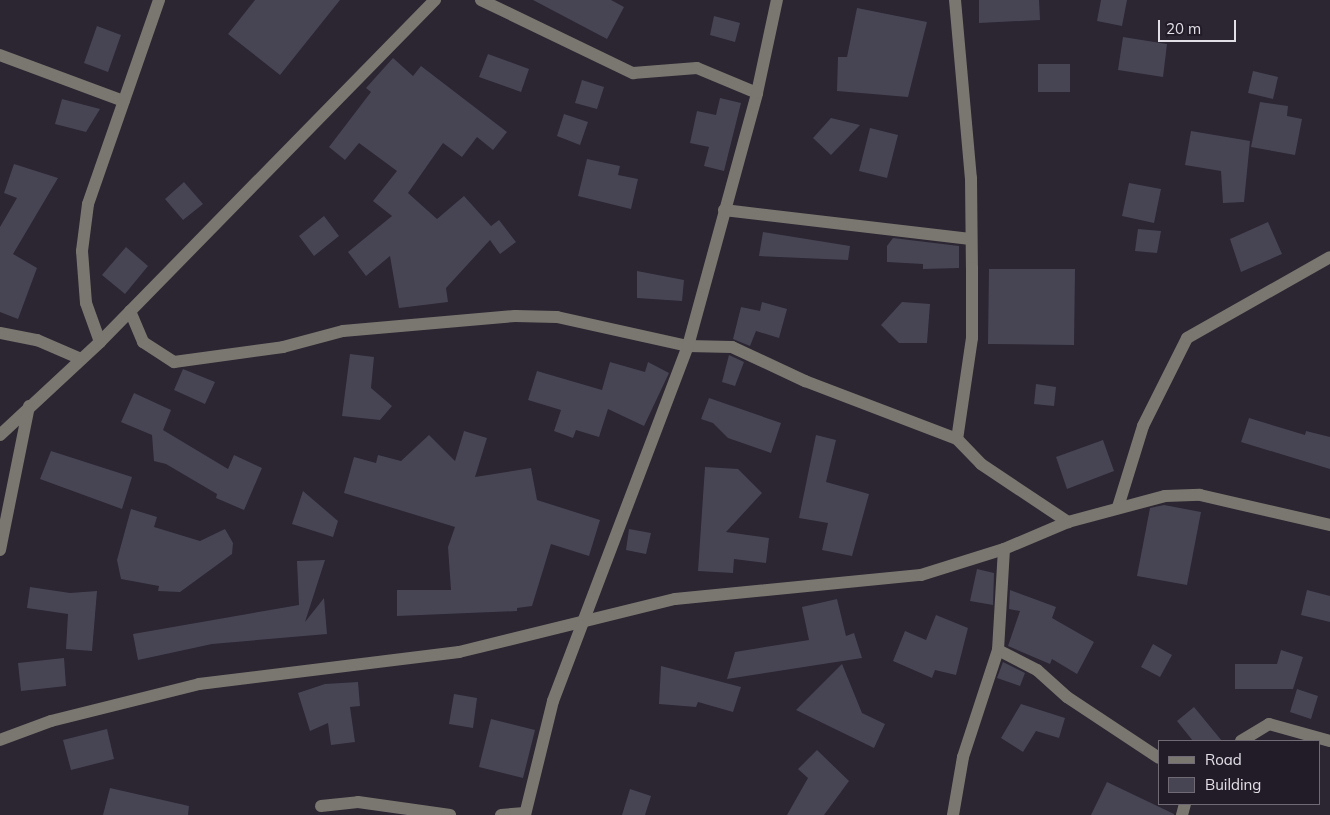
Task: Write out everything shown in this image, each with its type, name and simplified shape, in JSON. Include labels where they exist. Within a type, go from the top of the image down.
[{"type":"street","points":[[100,342],[86,303],[82,251],[96,172],[124,101],[159,0]]},
{"type":"street","points":[[0,436],[29,406],[100,342],[130,312],[435,0]]},
{"type":"street","points":[[480,0],[633,73],[697,68],[757,93]]},
{"type":"street","points":[[501,815],[525,814],[554,701],[688,346],[757,93],[777,0]]},
{"type":"street","points":[[955,0],[971,178],[972,338],[957,439]]},
{"type":"street","points":[[0,55],[124,101]]},
{"type":"street","points":[[724,210],[970,239]]},
{"type":"street","points":[[1118,507],[1143,426],[1187,338],[1330,257]]},
{"type":"street","points":[[130,312],[143,342],[174,362],[283,346],[343,332],[515,316],[556,317],[688,346],[732,347],[805,381],[957,439],[980,464],[1068,522]]},
{"type":"street","points":[[0,333],[37,340],[81,359]]},
{"type":"street","points":[[0,550],[29,406]]},
{"type":"street","points":[[0,740],[51,721],[199,684],[459,652],[675,599],[921,575],[1004,549],[1068,522],[1118,507],[1165,496],[1200,495],[1330,525]]},
{"type":"street","points":[[953,815],[963,757],[998,650],[1004,549]]},
{"type":"street","points":[[998,650],[1037,670],[1088,712],[1158,757]]},
{"type":"street","points":[[1242,740],[1258,728],[1269,724],[1330,740]]},
{"type":"street","points":[[321,806],[358,802],[450,815]]},
{"type":"building","points":[[255,0],[340,0],[280,75],[228,34]]},
{"type":"building","points":[[533,0],[611,0],[624,7],[607,39]]},
{"type":"building","points":[[979,0],[1039,0],[1040,20],[979,23]]},
{"type":"building","points":[[1101,0],[1127,0],[1122,26],[1097,21]]},
{"type":"building","points":[[857,8],[927,22],[908,97],[837,91],[838,57],[847,57]]},
{"type":"building","points":[[714,16],[740,23],[735,42],[710,35]]},
{"type":"building","points":[[97,26],[121,35],[108,72],[84,63]]},
{"type":"building","points":[[1123,37],[1167,44],[1163,77],[1118,70]]},
{"type":"building","points":[[488,54],[529,69],[521,92],[479,77]]},
{"type":"building","points":[[393,58],[413,76],[421,66],[507,132],[493,150],[477,137],[462,157],[443,143],[408,193],[437,219],[464,196],[491,226],[499,220],[516,242],[500,254],[490,240],[446,288],[448,302],[399,308],[390,256],[366,276],[348,252],[392,216],[373,201],[397,171],[359,143],[345,160],[329,147],[371,92],[366,88]]},
{"type":"building","points":[[1038,64],[1070,64],[1070,92],[1038,92]]},
{"type":"building","points":[[1253,71],[1278,77],[1273,99],[1248,93]]},
{"type":"building","points":[[582,80],[604,87],[597,109],[575,103]]},
{"type":"building","points":[[720,98],[741,103],[724,171],[704,166],[709,147],[690,143],[697,111],[716,115]]},
{"type":"building","points":[[62,99],[100,109],[86,132],[55,124]]},
{"type":"building","points":[[1260,102],[1288,106],[1287,116],[1302,119],[1295,155],[1251,147]]},
{"type":"building","points":[[564,114],[588,122],[580,145],[557,136]]},
{"type":"building","points":[[831,118],[860,125],[831,155],[813,138]]},
{"type":"building","points":[[870,128],[898,135],[887,178],[859,171]]},
{"type":"building","points":[[1191,131],[1250,141],[1244,202],[1223,203],[1221,171],[1185,165]]},
{"type":"building","points":[[587,159],[620,166],[618,175],[638,179],[631,209],[578,196]]},
{"type":"building","points":[[14,164],[58,178],[13,254],[37,268],[18,319],[0,312],[0,227],[17,198],[4,193]]},
{"type":"building","points":[[184,182],[203,204],[183,220],[165,199]]},
{"type":"building","points":[[1129,183],[1161,189],[1154,223],[1122,216]]},
{"type":"building","points":[[324,216],[339,236],[314,256],[299,236]]},
{"type":"building","points":[[1268,222],[1282,254],[1241,272],[1230,239]]},
{"type":"building","points":[[1138,229],[1161,231],[1157,253],[1135,251]]},
{"type":"building","points":[[763,232],[850,246],[848,260],[759,256]]},
{"type":"building","points":[[893,238],[959,246],[959,268],[923,269],[923,264],[887,262],[887,246]]},
{"type":"building","points":[[126,247],[148,266],[125,294],[102,275]]},
{"type":"building","points":[[989,269],[1075,269],[1074,345],[988,344]]},
{"type":"building","points":[[637,271],[684,280],[682,301],[637,298]]},
{"type":"building","points":[[762,302],[787,309],[779,338],[756,331],[750,346],[733,339],[741,307],[760,311]]},
{"type":"building","points":[[902,302],[930,304],[927,343],[899,343],[881,325]]},
{"type":"building","points":[[350,354],[374,357],[371,388],[392,406],[380,420],[342,416]]},
{"type":"building","points":[[729,355],[744,362],[735,386],[722,382]]},
{"type":"building","points":[[610,362],[645,372],[648,362],[669,373],[644,426],[608,409],[599,437],[576,430],[573,438],[554,431],[561,410],[528,400],[537,371],[602,390]]},
{"type":"building","points":[[183,369],[215,382],[205,404],[174,390]]},
{"type":"building","points":[[1036,384],[1056,387],[1054,406],[1034,404]]},
{"type":"building","points":[[134,393],[171,410],[163,430],[228,469],[234,455],[262,468],[244,510],[216,498],[217,494],[166,464],[154,461],[152,435],[121,422]]},
{"type":"building","points":[[709,398],[781,423],[771,453],[728,438],[713,423],[701,419]]},
{"type":"building","points":[[1249,418],[1305,435],[1306,431],[1330,437],[1330,469],[1241,442]]},
{"type":"building","points":[[464,431],[487,438],[475,477],[531,468],[537,500],[600,520],[589,556],[551,544],[532,606],[517,608],[517,611],[397,616],[397,590],[451,590],[448,547],[455,527],[344,493],[354,457],[376,463],[378,455],[401,461],[429,435],[455,461]]},
{"type":"building","points":[[816,435],[836,440],[826,482],[869,494],[852,556],[822,550],[828,523],[799,518]]},
{"type":"building","points":[[1103,440],[1114,471],[1067,489],[1056,457]]},
{"type":"building","points":[[51,451],[132,477],[122,509],[40,479]]},
{"type":"building","points":[[705,467],[738,469],[762,493],[726,532],[769,538],[766,563],[734,559],[733,573],[698,571]]},
{"type":"building","points":[[303,491],[338,521],[333,537],[292,524]]},
{"type":"building","points":[[1164,505],[1201,512],[1187,585],[1137,576],[1150,508]]},
{"type":"building","points":[[131,509],[157,517],[154,527],[200,541],[225,529],[233,543],[232,554],[180,592],[158,591],[159,586],[121,579],[117,560]]},
{"type":"building","points":[[629,529],[651,533],[646,554],[626,550]]},
{"type":"building","points":[[325,560],[305,622],[324,598],[327,634],[212,644],[138,660],[133,634],[299,605],[297,561]]},
{"type":"building","points":[[977,569],[994,573],[993,605],[970,601]]},
{"type":"building","points":[[30,587],[70,593],[97,591],[92,651],[66,649],[68,614],[27,608]]},
{"type":"building","points":[[1010,590],[1056,607],[1052,618],[1094,642],[1077,674],[1052,659],[1050,664],[1008,646],[1020,611],[1009,609]]},
{"type":"building","points":[[1307,590],[1330,596],[1330,622],[1301,615]]},
{"type":"building","points":[[837,599],[846,636],[854,633],[862,658],[727,679],[735,652],[809,640],[802,607]]},
{"type":"building","points":[[936,615],[968,628],[956,675],[935,670],[932,678],[893,661],[905,631],[926,640]]},
{"type":"building","points":[[1153,644],[1172,655],[1160,677],[1141,667]]},
{"type":"building","points":[[1281,650],[1303,657],[1293,689],[1235,689],[1235,664],[1277,664]]},
{"type":"building","points":[[64,658],[66,686],[21,691],[18,663]]},
{"type":"building","points":[[1003,662],[1025,673],[1020,686],[997,678]]},
{"type":"building","points":[[842,664],[862,713],[885,724],[874,748],[796,710]]},
{"type":"building","points":[[661,666],[741,687],[733,712],[698,702],[696,707],[659,704]]},
{"type":"building","points":[[358,682],[360,706],[350,707],[355,742],[331,745],[328,723],[310,731],[298,693],[325,684]]},
{"type":"building","points":[[1297,689],[1318,696],[1311,719],[1290,712]]},
{"type":"building","points":[[454,694],[477,698],[473,728],[449,724]]},
{"type":"building","points":[[1021,704],[1065,718],[1059,738],[1036,731],[1023,752],[1001,738]]},
{"type":"building","points":[[1194,707],[1221,740],[1192,740],[1177,721]]},
{"type":"building","points":[[491,719],[535,730],[523,778],[479,767]]},
{"type":"building","points":[[107,729],[114,759],[71,770],[63,740]]},
{"type":"building","points":[[817,750],[849,781],[824,815],[787,815],[808,778],[798,769]]},
{"type":"building","points":[[1107,782],[1174,814],[1174,815],[1091,815]]},
{"type":"building","points":[[110,788],[189,806],[188,815],[103,815]]},
{"type":"building","points":[[630,789],[651,796],[645,815],[622,815]]}]
